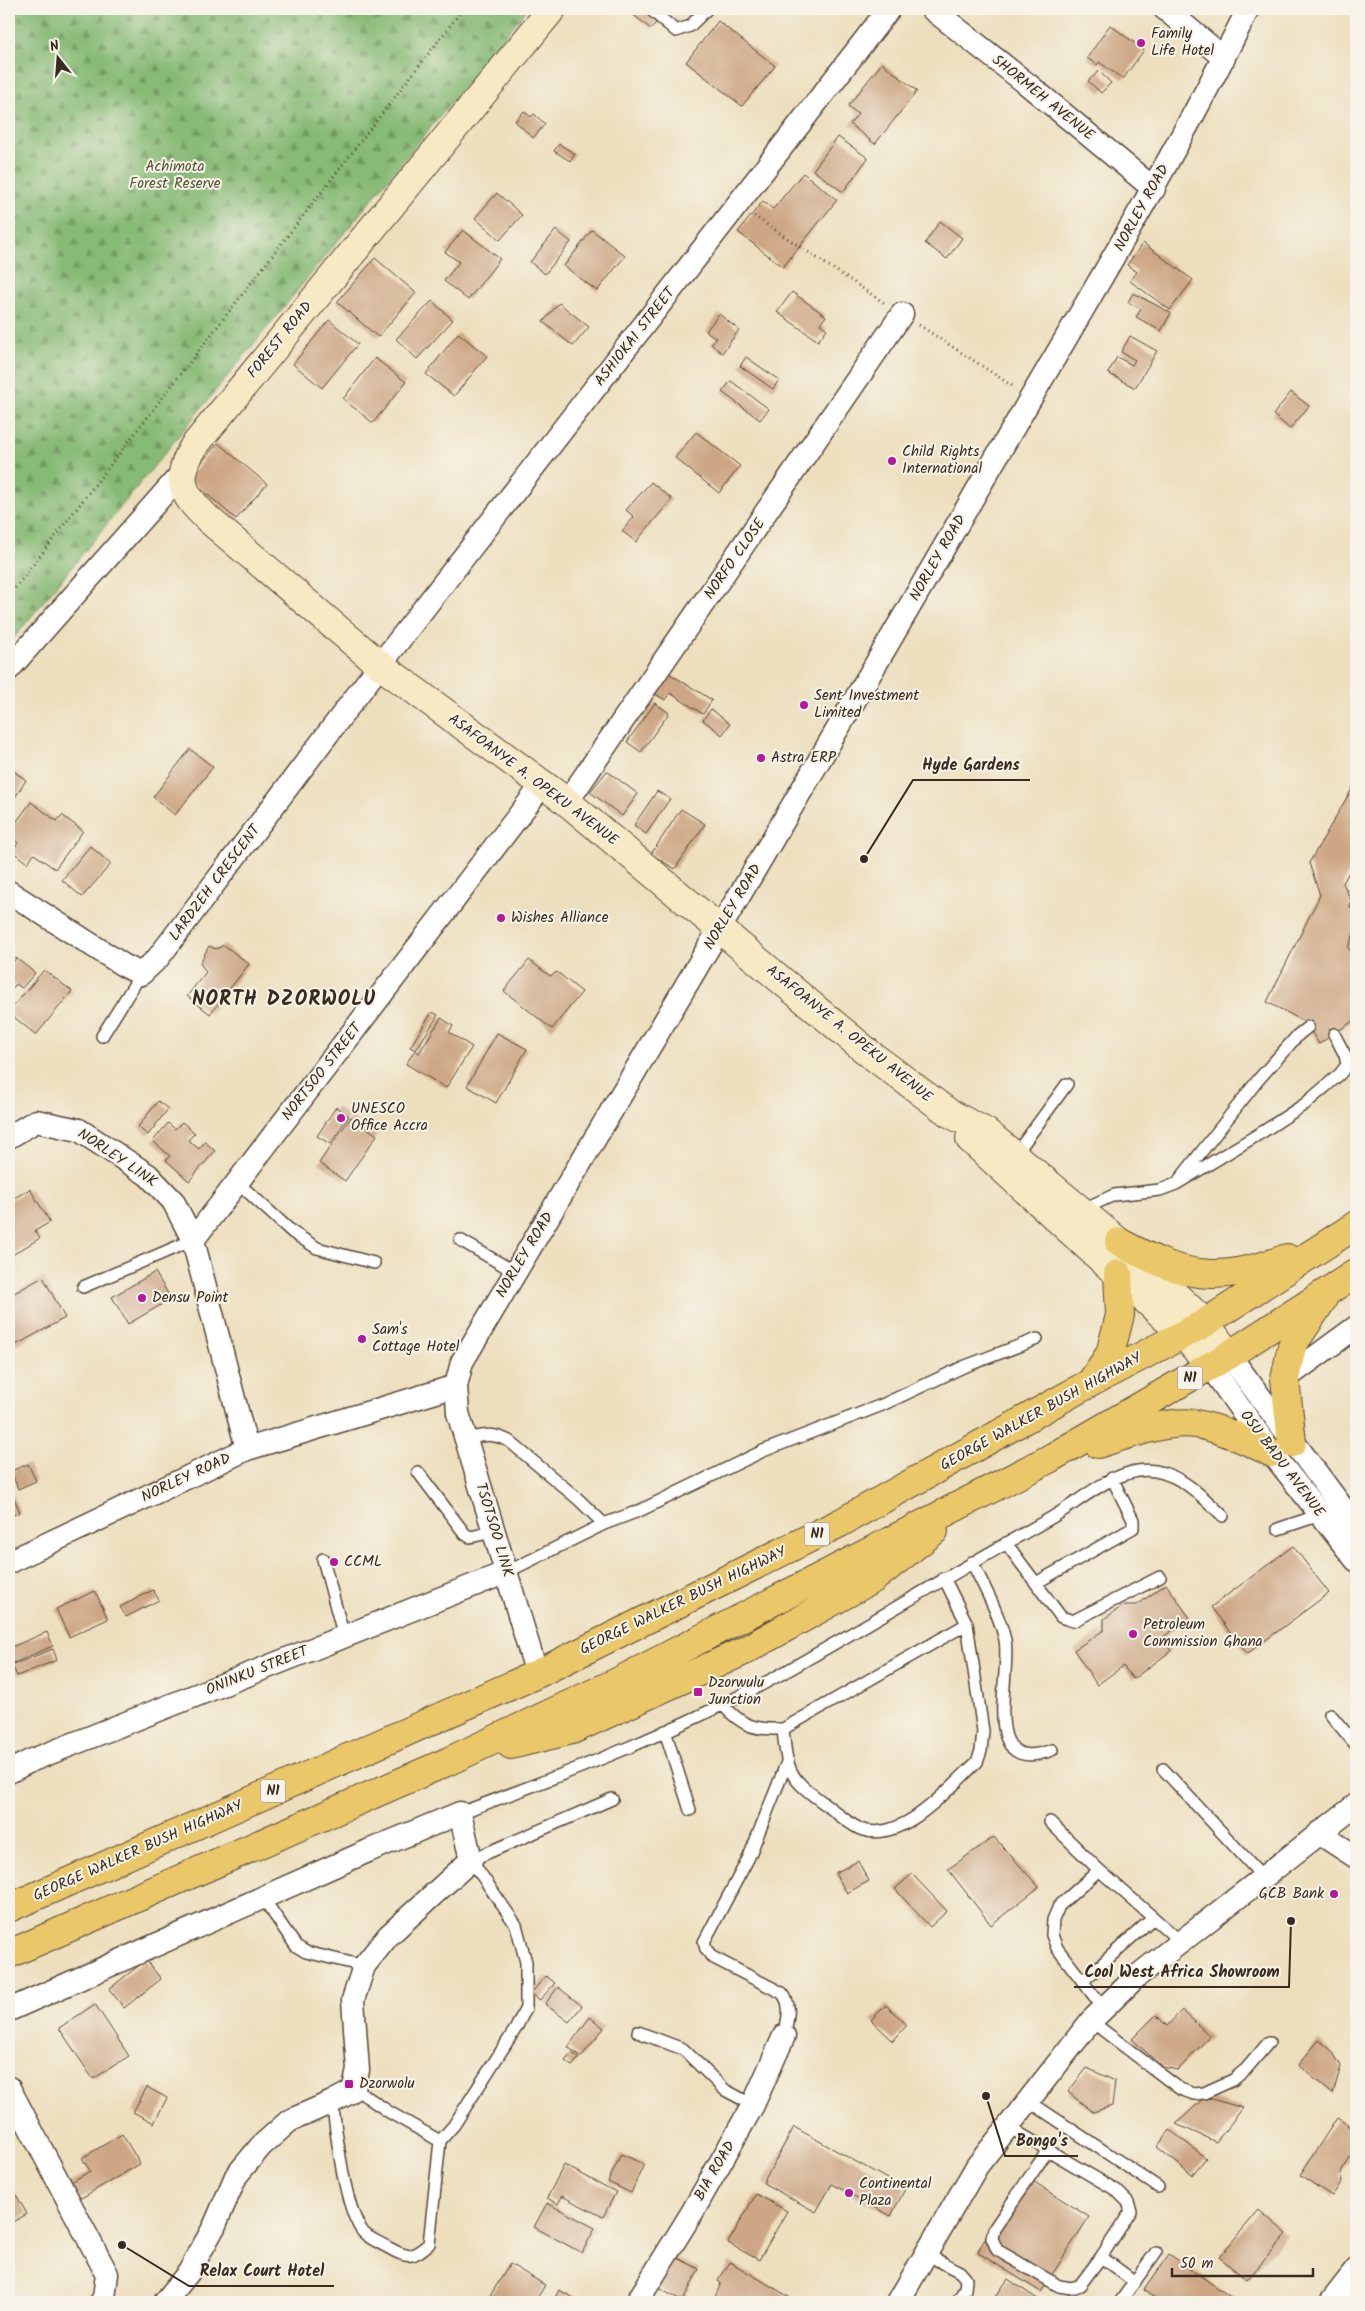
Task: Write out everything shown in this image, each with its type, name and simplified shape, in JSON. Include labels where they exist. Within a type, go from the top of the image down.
[{"type":"highway","name":"GEORGE WALKER BUSH HIGHWAY","points":[[9,1908],[537,1674],[840,1523],[1090,1383],[1195,1329],[1356,1226]]},
{"type":"highway","points":[[1119,1242],[1179,1271],[1217,1275],[1252,1270],[1333,1241]]},
{"type":"highway","name":"N1","points":[[9,1954],[449,1760],[572,1730],[744,1652],[873,1578],[974,1498],[1049,1459],[1220,1361],[1356,1273]]},
{"type":"highway","points":[[1090,1383],[1110,1354],[1120,1314],[1118,1274]]},
{"type":"highway","points":[[1049,1459],[1150,1427],[1195,1424],[1282,1448],[1285,1379],[1292,1346],[1328,1292]]},
{"type":"main road","name":"FOREST ROAD","points":[[182,473],[183,465],[194,446],[552,9]]},
{"type":"main road","name":"ASAFOANYE A. OPEKU AVENUE","points":[[182,473],[183,487],[192,504],[380,665],[566,802],[870,1054],[949,1113],[986,1132],[1015,1155],[1079,1211],[1119,1242],[1195,1329]]},
{"type":"main road","name":"ASAFOANYE A. OPEKU AVENUE","points":[[949,1113],[974,1144],[1118,1274],[1195,1329]]},
{"type":"main road","points":[[1195,1329],[1220,1361]]},
{"type":"street","name":"ASHIOKAI STREET","points":[[380,665],[889,9]]},
{"type":"street","name":"SHORMEH AVENUE","points":[[932,9],[1026,83],[1154,189]]},
{"type":"street","points":[[1165,9],[1224,58]]},
{"type":"street","name":"NORLEY ROAD","points":[[9,1562],[247,1449],[456,1386],[462,1362],[894,635],[1154,189],[1248,9]]},
{"type":"street","name":"NORFO CLOSE","points":[[566,802],[902,314]]},
{"type":"street","name":"FOREST ROAD","points":[[9,669],[182,473]]},
{"type":"street","name":"LARDZEH CRESCENT","points":[[141,974],[158,958],[380,665]]},
{"type":"street","name":"NORTSOO STREET","points":[[192,1240],[543,784]]},
{"type":"street","points":[[9,892],[123,965],[141,974]]},
{"type":"street","name":"NORLEY LINK","points":[[9,1137],[36,1121],[79,1130],[148,1175],[173,1201],[192,1240],[247,1449]]},
{"type":"street","points":[[1285,1379],[1356,1327]]},
{"type":"street","name":"OSU BADU AVENUE","points":[[1220,1361],[1282,1448],[1320,1515],[1356,1560]]},
{"type":"street","name":"TSOTSOO LINK","points":[[456,1386],[458,1413],[537,1674]]},
{"type":"street","name":"OSU BADU AVENUE","points":[[1282,1448],[1356,1526]]},
{"type":"street","name":"ONINKU STREET","points":[[9,1772],[30,1761],[507,1572]]},
{"type":"street","points":[[898,2302],[977,2166],[1007,2126],[1098,2015],[1136,1977],[1356,1805]]},
{"type":"street","points":[[9,2010],[460,1813],[471,1860],[388,1936],[364,1966],[353,2000],[358,2070],[354,2088],[349,2093],[332,2102],[289,2121],[261,2146],[236,2176],[214,2227],[189,2272],[165,2302]]},
{"type":"street","points":[[1319,1833],[1356,1858]]},
{"type":"street","name":"BIA ROAD","points":[[637,2302],[693,2211],[753,2105],[784,2036]]},
{"type":"street","points":[[9,2088],[107,2274],[102,2302]]},
{"type":"street","points":[[1332,2302],[1356,2270]]},
{"type":"lane","points":[[650,9],[676,30],[690,26],[707,9]]},
{"type":"lane","points":[[102,1036],[141,974]]},
{"type":"lane","points":[[1176,1184],[1258,1080],[1298,1035],[1308,1027]]},
{"type":"lane","points":[[1079,1211],[1114,1196],[1160,1190],[1176,1184],[1305,1104],[1351,1064],[1334,1034]]},
{"type":"lane","points":[[1015,1155],[1067,1084]]},
{"type":"lane","points":[[237,1182],[292,1232],[317,1248],[374,1263]]},
{"type":"lane","points":[[83,1287],[192,1240]]},
{"type":"lane","points":[[460,1240],[515,1272]]},
{"type":"lane","points":[[507,1572],[604,1524],[640,1510],[763,1451],[882,1405],[963,1367],[1037,1339]]},
{"type":"lane","points":[[466,1439],[487,1434],[496,1435],[508,1441],[578,1499],[604,1524]]},
{"type":"lane","points":[[460,1813],[574,1770],[665,1732],[722,1704],[784,1672],[944,1578],[1067,1509],[1112,1478],[1141,1470],[1166,1473],[1199,1492],[1223,1516]]},
{"type":"lane","points":[[418,1472],[465,1534],[470,1537],[493,1532]]},
{"type":"lane","points":[[1036,1583],[1133,1528],[1133,1520],[1112,1478]]},
{"type":"lane","points":[[1278,1529],[1320,1515]]},
{"type":"lane","points":[[1006,1543],[1061,1617],[1073,1621],[1160,1577]]},
{"type":"lane","points":[[323,1559],[344,1637]]},
{"type":"lane","points":[[972,1562],[1001,1626],[1005,1641],[1007,1658],[1002,1720],[1007,1743],[1023,1753],[1036,1754],[1052,1750]]},
{"type":"lane","points":[[783,1729],[787,1762],[794,1780],[862,1830],[880,1832],[898,1827],[917,1817],[977,1762],[981,1751],[983,1731],[967,1624],[944,1578]]},
{"type":"lane","points":[[722,1704],[732,1716],[750,1727],[763,1730],[783,1729],[967,1624]]},
{"type":"lane","points":[[1330,1714],[1356,1745]]},
{"type":"lane","points":[[665,1732],[690,1810]]},
{"type":"lane","points":[[784,2036],[789,2007],[788,2000],[782,1993],[712,1957],[706,1949],[704,1942],[749,1857],[787,1762]]},
{"type":"lane","points":[[1163,1768],[1263,1878]]},
{"type":"lane","points":[[332,2102],[345,2182],[358,2224],[365,2234],[404,2256],[416,2255],[429,2244],[440,2141],[454,2125],[516,2028],[526,2008],[526,1962],[516,1925],[471,1860],[612,1799]]},
{"type":"lane","points":[[1050,1822],[1099,1870],[1181,1942]]},
{"type":"lane","points":[[1099,1870],[1059,1906],[1054,1920],[1052,1935],[1057,1948],[1083,1981],[1098,2015],[1180,2089],[1194,2094],[1204,2093],[1233,2080],[1246,2070],[1269,2042]]},
{"type":"lane","points":[[263,1898],[296,1946],[315,1955],[364,1966]]},
{"type":"lane","points":[[1083,1981],[1153,1918]]},
{"type":"lane","points":[[638,2032],[683,2049],[725,2090],[753,2105]]},
{"type":"lane","points":[[354,2088],[389,2112],[440,2141]]},
{"type":"lane","points":[[1028,2100],[1158,2187]]},
{"type":"lane","points":[[1007,2126],[1048,2150],[1116,2190],[1128,2202],[1131,2211],[1101,2257],[1080,2285],[1067,2289],[996,2250],[993,2246],[994,2229],[1048,2150]]},
{"type":"lane","points":[[1120,2302],[1156,2252]]},
{"type":"lane","points":[[926,2254],[960,2272],[966,2279],[965,2289],[957,2302]]},
{"type":"lane","points":[[1101,2257],[1134,2282]]},
{"type":"path","points":[[9,596],[463,9]]},
{"type":"green space","name":"Achimota Forest Reserve","points":[[9,9],[527,9],[9,644]]},
{"type":"building","points":[[626,9],[667,9],[651,29]]},
{"type":"building","points":[[718,21],[775,66],[742,106],[686,62]]},
{"type":"building","points":[[1110,25],[1144,50],[1123,79],[1099,62],[1097,65],[1087,58]]},
{"type":"building","points":[[882,63],[917,91],[875,144],[850,124],[858,114],[848,106]]},
{"type":"building","points":[[1099,71],[1111,83],[1101,93],[1088,81]]},
{"type":"building","points":[[524,111],[531,117],[534,114],[545,124],[533,138],[515,121]]},
{"type":"building","points":[[838,137],[868,158],[843,192],[813,170]]},
{"type":"building","points":[[559,144],[575,154],[570,161],[554,151]]},
{"type":"building","points":[[803,173],[837,200],[783,267],[738,232],[763,201],[773,209]]},
{"type":"building","points":[[497,193],[522,215],[500,240],[475,218]]},
{"type":"building","points":[[940,221],[962,238],[947,259],[925,243]]},
{"type":"building","points":[[463,230],[500,259],[468,300],[444,281],[459,262],[445,252]]},
{"type":"building","points":[[556,230],[571,242],[545,274],[530,262]]},
{"type":"building","points":[[592,230],[625,256],[597,291],[564,266]]},
{"type":"building","points":[[1143,243],[1193,280],[1170,310],[1130,281],[1137,272],[1127,265]]},
{"type":"building","points":[[375,258],[416,293],[378,337],[337,302]]},
{"type":"building","points":[[792,292],[826,316],[820,324],[827,329],[818,341],[777,312]]},
{"type":"building","points":[[1133,293],[1171,313],[1161,331],[1136,317],[1141,309],[1128,302]]},
{"type":"building","points":[[432,301],[453,320],[417,359],[396,339]]},
{"type":"building","points":[[559,303],[589,327],[573,346],[543,322]]},
{"type":"building","points":[[719,314],[739,330],[722,353],[711,344],[716,338],[706,331]]},
{"type":"building","points":[[329,320],[358,344],[322,388],[293,364]]},
{"type":"building","points":[[458,333],[487,356],[454,396],[426,374]]},
{"type":"building","points":[[1130,336],[1157,351],[1135,388],[1108,373],[1117,357],[1132,365],[1135,360],[1121,352]]},
{"type":"building","points":[[746,357],[779,380],[773,389],[740,366]]},
{"type":"building","points":[[375,358],[406,382],[373,423],[343,399]]},
{"type":"building","points":[[731,381],[769,409],[760,420],[722,392]]},
{"type":"building","points":[[1291,392],[1309,406],[1290,429],[1273,415]]},
{"type":"building","points":[[696,432],[740,466],[719,493],[675,458]]},
{"type":"building","points":[[218,443],[267,484],[236,519],[188,478]]},
{"type":"building","points":[[651,482],[672,499],[636,542],[622,531],[634,517],[626,510]]},
{"type":"building","points":[[662,669],[712,700],[703,714],[670,693],[665,700],[649,690]]},
{"type":"building","points":[[655,703],[669,713],[641,752],[627,742]]},
{"type":"building","points":[[711,709],[730,724],[722,735],[703,720]]},
{"type":"building","points":[[190,749],[213,767],[175,815],[153,797]]},
{"type":"building","points":[[9,768],[26,780],[9,807]]},
{"type":"building","points":[[607,771],[638,794],[622,816],[590,792]]},
{"type":"building","points":[[1356,782],[1356,859],[1343,883],[1351,900],[1350,907],[1356,910],[1356,929],[1348,948],[1356,955],[1356,1019],[1319,1044],[1305,1022],[1267,1002],[1320,895],[1309,863]]},
{"type":"building","points":[[657,791],[670,799],[646,834],[634,825]]},
{"type":"building","points":[[31,802],[57,821],[62,815],[83,831],[55,869],[34,854],[27,863],[12,851],[18,843],[9,835],[9,832]]},
{"type":"building","points":[[681,809],[705,824],[675,869],[651,854]]},
{"type":"building","points":[[90,846],[111,864],[82,897],[62,880]]},
{"type":"building","points":[[224,945],[249,964],[210,1014],[187,996],[206,972],[200,963],[209,946],[216,949]]},
{"type":"building","points":[[16,958],[35,973],[22,988],[16,984],[9,993],[9,968]]},
{"type":"building","points":[[529,960],[550,976],[557,972],[582,992],[552,1029],[504,991]]},
{"type":"building","points":[[44,970],[72,991],[36,1035],[9,1011]]},
{"type":"building","points":[[432,1012],[438,1015],[416,1050],[410,1047]]},
{"type":"building","points":[[441,1018],[453,1026],[449,1032],[472,1047],[446,1088],[406,1064],[415,1050],[419,1053]]},
{"type":"building","points":[[497,1033],[527,1049],[496,1103],[467,1086]]},
{"type":"building","points":[[158,1101],[168,1109],[148,1135],[138,1127]]},
{"type":"building","points":[[336,1107],[349,1116],[330,1144],[317,1136]]},
{"type":"building","points":[[351,1117],[377,1135],[345,1181],[319,1163]]},
{"type":"building","points":[[182,1122],[195,1133],[188,1140],[199,1149],[205,1142],[215,1151],[189,1181],[166,1160],[170,1156],[153,1141],[168,1123],[175,1129]]},
{"type":"building","points":[[30,1189],[50,1222],[35,1231],[40,1238],[9,1257],[9,1201]]},
{"type":"building","name":"Densu Point","points":[[155,1272],[171,1299],[128,1324],[112,1297]]},
{"type":"building","points":[[43,1277],[65,1318],[14,1346],[9,1336],[9,1296]]},
{"type":"building","points":[[28,1464],[36,1481],[18,1489],[11,1471]]},
{"type":"building","points":[[9,1487],[20,1512],[9,1517]]},
{"type":"building","points":[[1293,1546],[1329,1593],[1247,1654],[1211,1607]]},
{"type":"building","name":"Petroleum Commission Ghana","points":[[1166,1584],[1190,1618],[1162,1638],[1171,1651],[1133,1679],[1123,1666],[1097,1685],[1074,1650],[1104,1630],[1104,1619],[1124,1605],[1137,1605]]},
{"type":"building","points":[[153,1590],[159,1600],[126,1617],[120,1607]]},
{"type":"building","points":[[95,1591],[108,1619],[69,1637],[56,1609]]},
{"type":"building","points":[[47,1632],[53,1646],[11,1664],[9,1648]]},
{"type":"building","points":[[53,1649],[57,1660],[17,1676],[12,1665]]},
{"type":"building","points":[[994,1837],[1039,1887],[991,1925],[948,1869]]},
{"type":"building","points":[[858,1861],[869,1881],[847,1893],[835,1873]]},
{"type":"building","points":[[912,1874],[947,1911],[930,1927],[895,1889]]},
{"type":"building","points":[[146,1960],[161,1979],[124,2008],[109,1989]]},
{"type":"building","points":[[546,1976],[555,1983],[540,2000],[531,1993]]},
{"type":"building","points":[[558,1987],[582,2006],[569,2022],[545,2004]]},
{"type":"building","points":[[95,2004],[129,2056],[93,2079],[59,2028]]},
{"type":"building","points":[[886,2005],[907,2025],[893,2041],[871,2020]]},
{"type":"building","points":[[1182,2010],[1210,2036],[1178,2070],[1162,2067],[1132,2039],[1156,2015],[1167,2026]]},
{"type":"building","points":[[590,2017],[604,2028],[581,2057],[568,2047]]},
{"type":"building","points":[[1319,2040],[1332,2051],[1341,2066],[1333,2094],[1298,2065]]},
{"type":"building","points":[[572,2053],[579,2058],[572,2066],[565,2061]]},
{"type":"building","points":[[1087,2068],[1115,2081],[1112,2106],[1093,2112],[1068,2092]]},
{"type":"building","points":[[147,2087],[167,2098],[154,2123],[133,2112]]},
{"type":"building","points":[[1205,2097],[1243,2108],[1216,2142],[1176,2124]]},
{"type":"building","points":[[1337,2118],[1356,2130],[1356,2149],[1340,2174],[1342,2181],[1332,2196],[1300,2175]]},
{"type":"building","points":[[794,2127],[905,2189],[891,2216],[832,2184],[816,2212],[763,2183]]},
{"type":"building","points":[[1170,2130],[1206,2158],[1192,2175],[1157,2147]]},
{"type":"building","points":[[122,2134],[140,2164],[76,2201],[66,2185],[90,2171],[82,2158]]},
{"type":"building","points":[[621,2154],[644,2164],[631,2193],[608,2182]]},
{"type":"building","points":[[564,2165],[616,2192],[603,2217],[562,2196],[558,2204],[547,2198]]},
{"type":"building","points":[[1025,2176],[1089,2217],[1041,2292],[977,2252]]},
{"type":"building","points":[[9,2185],[27,2214],[9,2224]]},
{"type":"building","points":[[756,2194],[787,2211],[759,2260],[728,2243]]},
{"type":"building","points":[[547,2203],[595,2228],[582,2253],[534,2227]]},
{"type":"building","points":[[1259,2210],[1287,2234],[1247,2280],[1219,2257]]},
{"type":"building","points":[[1169,2254],[1235,2300],[1232,2302],[1161,2302],[1144,2290]]},
{"type":"building","points":[[672,2255],[699,2269],[683,2301],[656,2287]]},
{"type":"building","points":[[730,2262],[798,2302],[746,2302],[738,2298],[736,2302],[713,2302],[721,2283],[718,2281]]},
{"type":"building","points":[[510,2264],[545,2285],[535,2302],[486,2302]]},
{"type":"building","points":[[1008,2279],[1042,2302],[992,2302]]},
{"type":"building","points":[[559,2290],[582,2302],[553,2302]]},
{"type":"place","name":"Family Life Hotel","points":[[1141,43]]},
{"type":"place","name":"Child Rights International","points":[[892,461]]},
{"type":"place","name":"Sent Investment Limited","points":[[804,705]]},
{"type":"place","name":"Astra ERP","points":[[761,758]]},
{"type":"place","name":"Hyde Gardens","points":[[864,859]]},
{"type":"place","name":"Wishes Alliance","points":[[501,918]]},
{"type":"place","name":"UNESCO Office Accra","points":[[341,1118]]},
{"type":"place","name":"Densu Point","points":[[142,1298]]},
{"type":"place","name":"Sam's Cottage Hotel","points":[[362,1339]]},
{"type":"place","name":"CCML","points":[[334,1562]]},
{"type":"place","name":"Petroleum Commission Ghana","points":[[1133,1634]]},
{"type":"place","name":"Dzorwulu Junction","points":[[698,1692]]},
{"type":"place","name":"GCB Bank","points":[[1334,1894]]},
{"type":"place","name":"Cool West Africa Showroom","points":[[1291,1921]]},
{"type":"place","name":"Dzorwolu","points":[[349,2084]]},
{"type":"place","name":"Bongo's","points":[[986,2096]]},
{"type":"place","name":"Continental Plaza","points":[[849,2193]]},
{"type":"place","name":"Relax Court Hotel","points":[[122,2245]]},
{"type":"district","name":"NORTH DZORWOLU","points":[[284,1000]]}]
